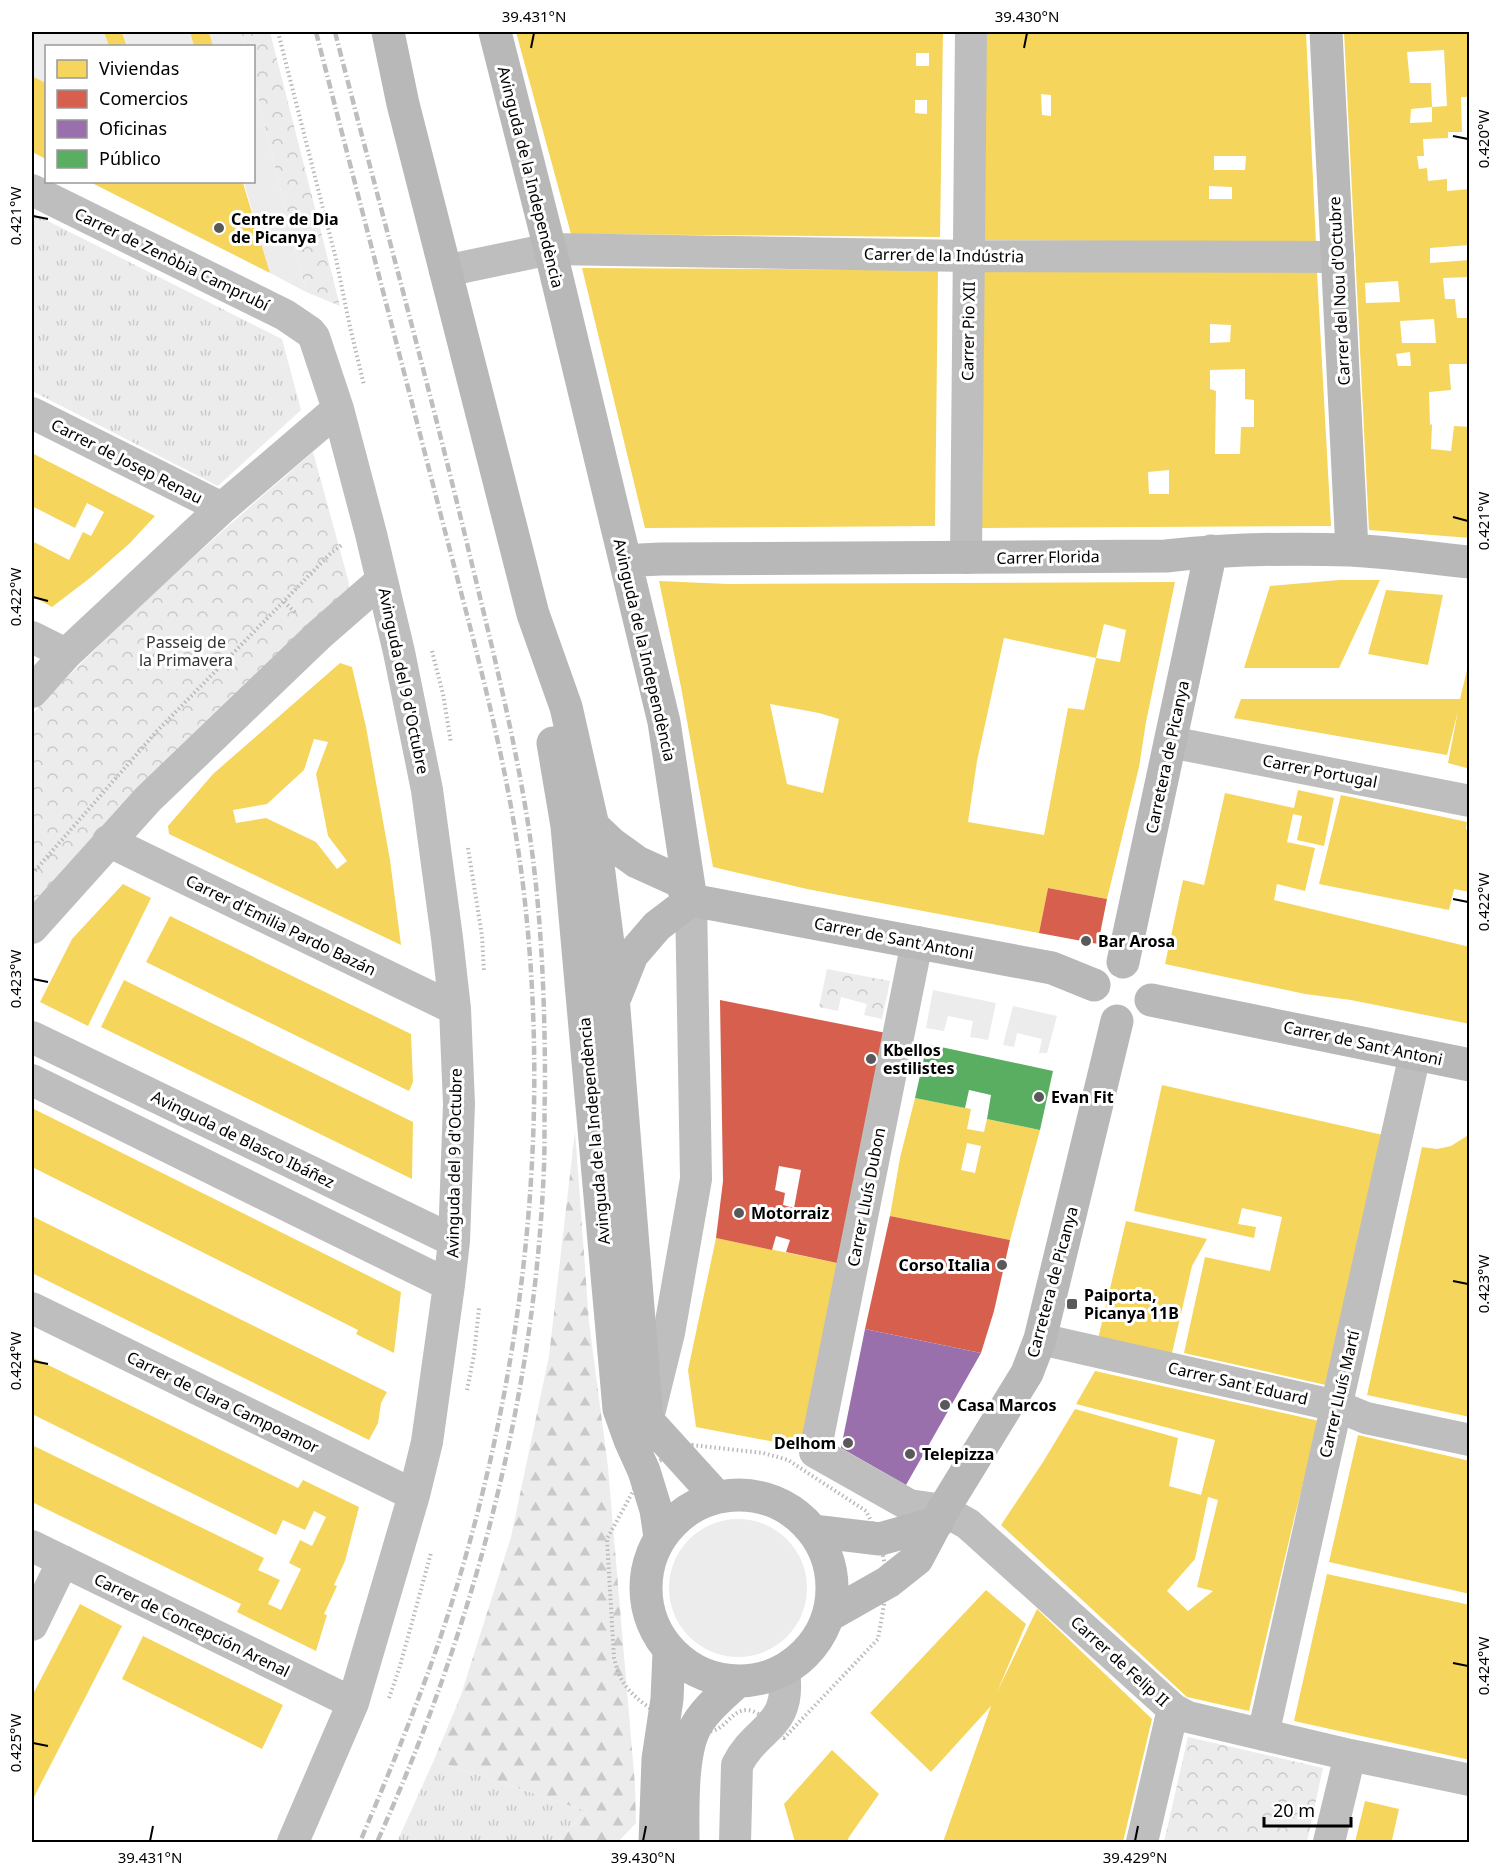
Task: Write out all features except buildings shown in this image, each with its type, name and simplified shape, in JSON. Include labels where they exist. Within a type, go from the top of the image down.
[{"type":"street","name":"Avinguda de la Independència","points":[[388,32],[403,104],[533,614],[566,707],[593,826],[610,959],[647,1420]]},
{"type":"street","name":"Avinguda de la Independència","points":[[495,32],[664,722],[691,900],[696,1179],[669,1333],[647,1420]]},
{"type":"street","name":"Carrer Pio XII","points":[[966,558],[971,32]]},
{"type":"street","name":"Carrer del Nou d'Octubre","points":[[1326,32],[1352,550]]},
{"type":"street","name":"Carrer de Zenòbia Camprubí","points":[[32,190],[285,315],[310,332]]},
{"type":"street","name":"Carrer de la Indústria","points":[[445,271],[550,249],[969,256],[1338,257]]},
{"type":"street","name":"Avinguda del 9 d'Octubre","points":[[293,1842],[353,1703],[414,1495],[427,1442],[450,1285],[454,1241],[459,1104],[454,1009],[427,790],[382,580],[338,410],[318,345],[310,332]]},
{"type":"street","points":[[32,692],[66,654],[222,508],[338,410]]},
{"type":"street","name":"Carrer de Josep Renau","points":[[32,413],[222,508]]},
{"type":"street","name":"Carrer Florida","points":[[627,564],[640,560],[1166,556],[1258,548],[1352,550],[1470,562]]},
{"type":"street","name":"Carretera de Picanya","points":[[1123,962],[1211,551]]},
{"type":"street","points":[[32,928],[148,799],[319,635],[382,580]]},
{"type":"street","name":"Avinguda de la Independència","points":[[533,614],[567,826],[619,1409],[644,1470],[656,1510],[660,1537]]},
{"type":"street","points":[[32,636],[66,654]]},
{"type":"street","name":"Carrer Portugal","points":[[1170,742],[1470,801]]},
{"type":"street","points":[[593,826],[612,844],[637,862],[679,881],[691,900],[657,926],[632,955],[614,1003]]},
{"type":"street","name":"Carrer d'Emilia Pardo Bazán","points":[[108,841],[454,1009]]},
{"type":"street","name":"Carrer de Sant Antoni","points":[[691,900],[1052,968],[1094,985]]},
{"type":"street","name":"Carrer Lluís Dubon","points":[[917,942],[815,1452],[909,1505],[940,1516]]},
{"type":"street","points":[[1123,962],[1139,968],[1146,974],[1150,982],[1151,1000],[1142,1014],[1125,1021],[1117,1021],[1100,1012],[1093,994],[1097,977],[1108,966],[1123,962]]},
{"type":"street","name":"Carrer de Sant Antoni","points":[[1151,1000],[1470,1065]]},
{"type":"street","name":"Carretera de Picanya","points":[[828,1616],[888,1582],[917,1559],[940,1516],[1027,1373],[1040,1339],[1117,1021]]},
{"type":"street","name":"Avinguda de Blasco Ibáñez","points":[[32,1037],[454,1241]]},
{"type":"street","name":"Carrer Lluís Martí","points":[[1263,1735],[1415,1054]]},
{"type":"street","points":[[32,1080],[450,1285]]},
{"type":"street","name":"Carrer de Clara Campoamor","points":[[32,1308],[414,1495]]},
{"type":"street","name":"Carrer Sant Eduard","points":[[1040,1339],[1337,1406],[1366,1418],[1470,1440]]},
{"type":"street","points":[[647,1420],[717,1497]]},
{"type":"street","points":[[744,1494],[770,1500],[794,1512],[813,1531],[827,1557],[832,1587],[828,1616],[818,1638],[802,1656],[784,1670],[761,1679],[738,1682],[711,1677],[686,1665],[669,1653],[654,1627],[647,1605],[646,1581],[650,1558],[660,1537],[675,1519],[695,1505],[717,1497],[744,1494]]},
{"type":"street","points":[[813,1531],[880,1539],[940,1516]]},
{"type":"street","name":"Carrer de Felip II","points":[[940,1516],[968,1524],[1173,1709],[1188,1717],[1470,1780]]},
{"type":"street","name":"Carrer de Concepción Arenal","points":[[32,1546],[353,1703]]},
{"type":"street","points":[[32,1625],[63,1561]]},
{"type":"street","points":[[655,1842],[658,1759],[668,1685],[669,1653]]},
{"type":"street","points":[[735,1842],[737,1765],[742,1755],[781,1712],[786,1684],[784,1670]]},
{"type":"street","points":[[683,1842],[686,1771],[694,1730],[720,1698],[738,1682]]},
{"type":"street","points":[[1142,1842],[1173,1709]]},
{"type":"street","points":[[1329,1842],[1350,1755]]},
{"type":"path","points":[[32,874],[157,731],[331,553],[346,542]]},
{"type":"path","points":[[607,1539],[614,1658],[620,1676],[636,1697],[664,1717],[694,1730],[714,1731],[734,1715],[749,1710],[758,1713],[784,1738],[878,1639],[888,1582],[880,1539],[866,1511],[788,1460],[764,1453],[692,1445]]},
{"type":"green space","points":[[32,32],[104,32],[109,45],[45,45],[45,82],[32,76]]},
{"type":"green space","points":[[123,32],[190,32],[194,45],[120,45],[126,44]]},
{"type":"green space","points":[[209,32],[241,32],[245,45],[213,45]]},
{"type":"green space","points":[[241,32],[270,32],[340,306],[306,292],[255,86],[255,45],[245,45]]},
{"type":"green space","points":[[255,86],[306,292],[270,273],[244,183],[255,183]]},
{"type":"green space","points":[[32,213],[282,339],[301,410],[218,486],[32,391]]},
{"type":"green space","name":"Passeig de la Primavera","points":[[313,452],[349,583],[348,590],[32,906],[32,714],[134,612]]},
{"type":"green space","points":[[827,969],[890,981],[882,1019],[864,1015],[867,1004],[841,997],[838,1011],[819,1007]]},
{"type":"green space","points":[[933,990],[996,1003],[988,1040],[970,1037],[973,1021],[948,1016],[944,1031],[926,1028]]},
{"type":"green space","points":[[1013,1006],[1057,1016],[1047,1053],[1039,1053],[1042,1039],[1017,1033],[1014,1047],[1003,1045]]},
{"type":"green space","points":[[575,1131],[589,1322],[608,1467],[635,1785],[636,1823],[618,1842],[557,1842],[586,1811],[434,1760],[461,1695],[511,1537],[549,1356]]},
{"type":"green space","points":[[738,1519],[764,1524],[787,1539],[802,1562],[807,1588],[802,1614],[787,1637],[764,1652],[738,1657],[712,1652],[689,1637],[674,1614],[669,1588],[674,1562],[689,1539],[712,1524]]},
{"type":"green space","points":[[1188,1737],[1323,1768],[1307,1842],[1164,1842]]},
{"type":"green space","points":[[434,1760],[586,1811],[557,1842],[397,1842]]},
{"type":"railway","points":[[316,32],[475,648],[507,785],[522,877],[531,967],[534,1056],[533,1146],[526,1236],[516,1326],[500,1415],[480,1502],[446,1621],[411,1717],[360,1842]]},
{"type":"railway","points":[[335,32],[438,425],[510,727],[533,863],[540,928],[544,1026],[544,1157],[538,1253],[528,1340],[513,1426],[470,1596],[442,1680],[377,1842]]},
{"type":"place","name":"Centre de Dia de Picanya","points":[[219,228]]},
{"type":"place","name":"Bar Arosa","points":[[1086,941]]},
{"type":"place","name":"Kbellos estilistes","points":[[871,1059]]},
{"type":"place","name":"Evan Fit","points":[[1039,1097]]},
{"type":"place","name":"Motorraiz","points":[[739,1213]]},
{"type":"place","name":"Corso Italia","points":[[1002,1265]]},
{"type":"place","name":"Paiporta, Picanya 11B","points":[[1072,1304]]},
{"type":"place","name":"Casa Marcos","points":[[945,1405]]},
{"type":"place","name":"Delhom","points":[[848,1443]]},
{"type":"place","name":"Telepizza","points":[[910,1454]]}]
